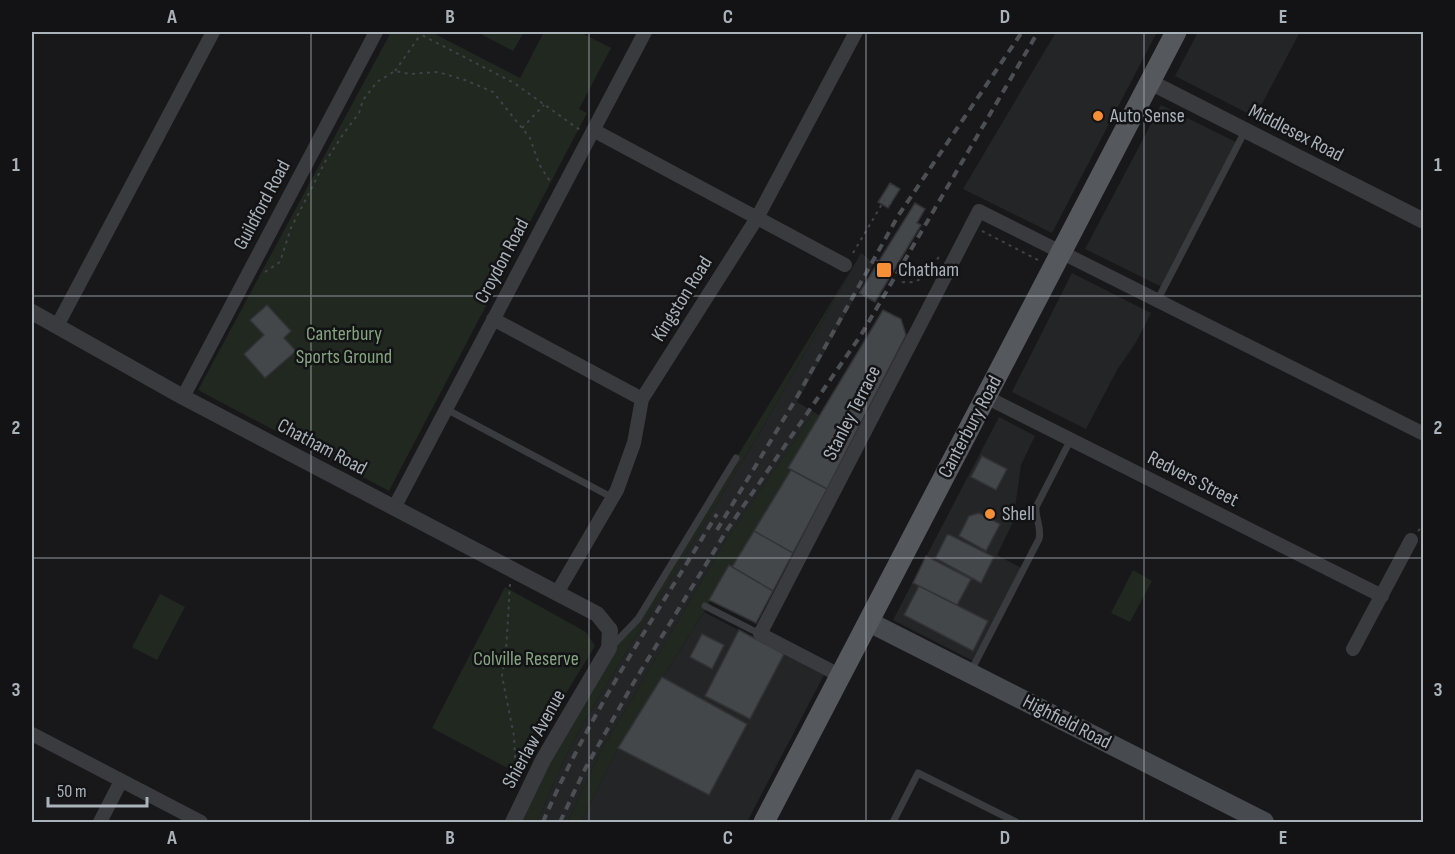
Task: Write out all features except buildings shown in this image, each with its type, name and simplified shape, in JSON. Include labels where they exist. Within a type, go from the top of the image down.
[{"type":"main road","name":"Canterbury Road","points":[[766,822],[1176,32]]},
{"type":"main road","name":"Highfield Road","points":[[869,622],[1264,822]]},
{"type":"street","points":[[57,326],[213,32]]},
{"type":"street","name":"Guildford Road","points":[[183,397],[376,32]]},
{"type":"street","name":"Croydon Road","points":[[394,508],[645,32]]},
{"type":"street","name":"Kingston Road","points":[[557,593],[613,498],[634,443],[642,399],[757,219],[856,32]]},
{"type":"street","name":"Middlesex Road","points":[[1150,82],[1424,221]]},
{"type":"street","points":[[593,130],[757,219],[848,260]]},
{"type":"street","points":[[971,225],[979,212],[1424,434]]},
{"type":"street","name":"Stanley Terrace","points":[[760,634],[971,225]]},
{"type":"street","name":"Chatham Road","points":[[32,312],[183,397],[597,614],[610,630],[609,648]]},
{"type":"street","points":[[493,319],[642,399]]},
{"type":"street","name":"Redvers Street","points":[[986,397],[1383,596]]},
{"type":"street","points":[[1353,649],[1411,540]]},
{"type":"street","points":[[760,634],[841,676]]},
{"type":"street","name":"Shierlaw Avenue","points":[[513,822],[543,760],[609,648]]},
{"type":"street","points":[[32,734],[201,822]]},
{"type":"street","points":[[100,822],[122,781]]},
{"type":"lane","points":[[1157,301],[1245,131]]},
{"type":"lane","points":[[446,409],[613,498]]},
{"type":"lane","points":[[970,673],[1039,539],[1041,531],[1035,514],[1036,507],[1071,440]]},
{"type":"lane","points":[[609,648],[638,619],[736,458]]},
{"type":"lane","points":[[705,606],[760,634]]},
{"type":"lane","points":[[893,822],[918,773],[1016,822]]},
{"type":"path","points":[[416,32],[514,83],[578,130],[593,130]]},
{"type":"path","points":[[240,288],[280,262],[291,228],[325,162],[359,113],[363,100],[377,82],[395,71],[421,34]]},
{"type":"path","points":[[395,71],[411,74],[438,72],[493,92],[530,138],[539,164],[558,196]]},
{"type":"path","points":[[522,128],[544,105]]},
{"type":"path","points":[[848,260],[885,200],[893,205]]},
{"type":"path","points":[[971,225],[1038,260]]},
{"type":"path","points":[[902,282],[911,283],[924,277],[941,254]]},
{"type":"path","points":[[876,260],[895,271]]},
{"type":"path","points":[[511,569],[506,652],[502,676],[515,757],[529,789]]},
{"type":"shaded area","points":[[1056,32],[1157,32],[1052,233],[963,189]]},
{"type":"shaded area","points":[[1198,32],[1300,32],[1255,117],[1175,76]]},
{"type":"shaded area","points":[[1161,105],[1240,144],[1164,288],[1085,249]]},
{"type":"shaded area","points":[[861,253],[874,263],[797,402],[814,412],[724,543],[602,749],[567,822],[537,822],[564,760],[584,722],[760,432]]},
{"type":"shaded area","points":[[1072,273],[1151,313],[1086,429],[1012,392]]},
{"type":"shaded area","points":[[999,417],[1035,436],[1021,465],[1013,522],[997,555],[1023,569],[975,662],[893,620]]},
{"type":"shaded area","points":[[704,612],[824,675],[747,822],[581,822],[618,748]]},
{"type":"green space","name":"Canterbury Sports Ground","points":[[391,32],[431,32],[520,78],[544,32],[579,32],[611,48],[579,109],[587,113],[389,491],[198,390]]},
{"type":"green space","points":[[477,32],[524,32],[513,51]]},
{"type":"green space","points":[[857,260],[760,432],[584,722],[564,760],[537,822],[520,822],[550,759],[634,617],[638,619]]},
{"type":"green space","points":[[814,412],[820,416],[788,468],[791,470],[732,567],[729,566],[704,612],[618,748],[581,822],[567,822],[602,749],[724,543]]},
{"type":"green space","points":[[1133,570],[1152,581],[1130,622],[1111,613]]},
{"type":"green space","name":"Colville Reserve","points":[[505,587],[586,632],[595,646],[519,774],[432,728]]},
{"type":"green space","points":[[160,594],[185,607],[157,660],[132,647]]},
{"type":"railway","points":[[717,530],[797,397],[898,216],[1022,32]]},
{"type":"railway","points":[[560,822],[585,769],[634,682],[727,530],[861,335],[1038,32]]},
{"type":"railway","points":[[543,822],[602,704],[717,514]]},
{"type":"place","name":"Auto Sense","points":[[1098,116]]},
{"type":"place","name":"Chatham","points":[[884,270]]},
{"type":"place","name":"Shell","points":[[990,514]]}]
